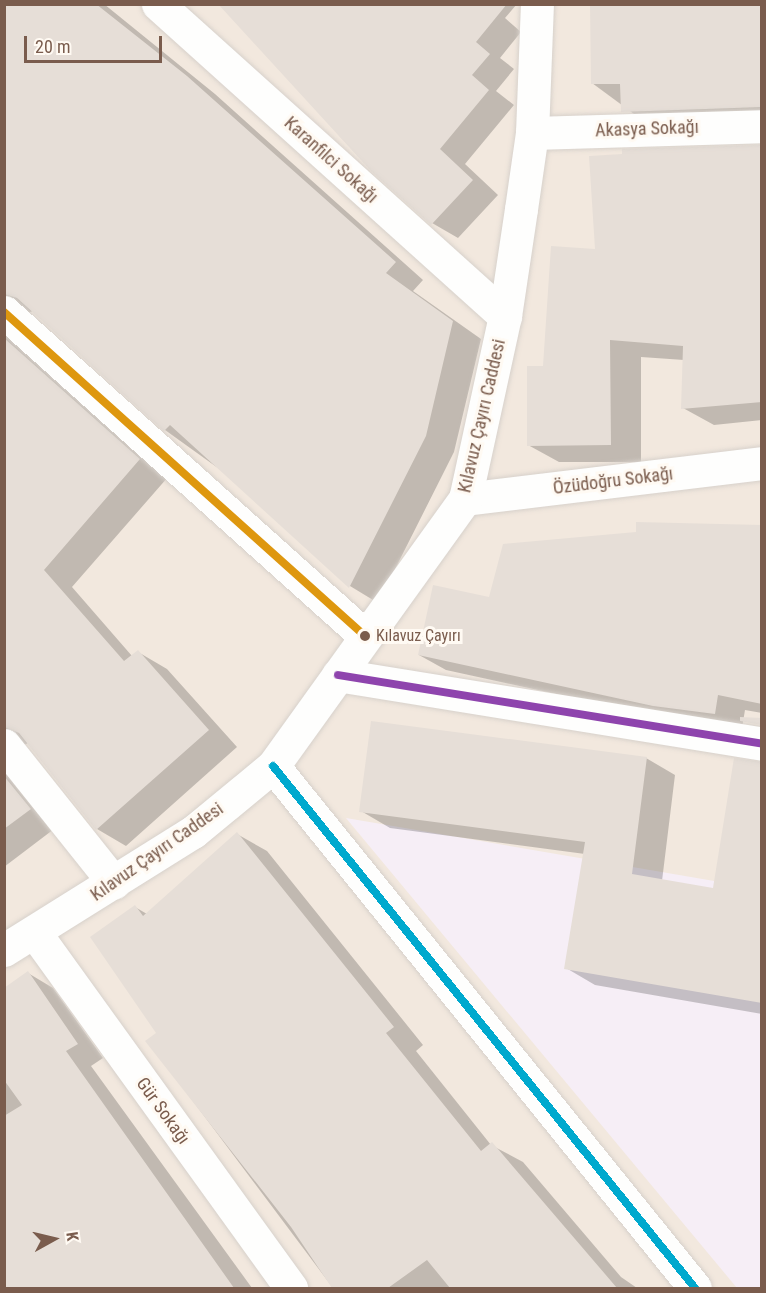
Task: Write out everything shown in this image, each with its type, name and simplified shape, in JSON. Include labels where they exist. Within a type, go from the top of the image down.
[{"type":"street","name":"Karanfilci Sokağı","points":[[158,4],[505,316]]},
{"type":"street","name":"Kılavuz Çayırı Caddesi","points":[[4,951],[193,832],[273,766],[465,499],[505,316],[532,133],[537,4]]},
{"type":"street","name":"Akasya Sokağı","points":[[532,133],[762,126]]},
{"type":"street","points":[[4,312],[365,636]]},
{"type":"street","name":"Özüdoğru Sokağı","points":[[465,499],[762,463]]},
{"type":"street","points":[[338,675],[762,744]]},
{"type":"street","points":[[4,745],[114,883]]},
{"type":"street","points":[[273,766],[695,1288]]},
{"type":"street","name":"Gür Sokağı","points":[[35,933],[291,1288]]},
{"type":"shaded area","points":[[5,5],[761,5],[761,1288],[5,1288]]},
{"type":"shaded area","points":[[346,818],[761,889],[761,1288],[737,1288]]},
{"type":"building","points":[[4,4],[96,4],[187,76],[396,262],[386,273],[453,321],[426,436],[349,588],[170,425],[164,431],[17,298],[4,294]]},
{"type":"building","points":[[218,4],[507,4],[476,42],[490,54],[472,75],[489,90],[440,149],[473,180],[431,225],[371,171]]},
{"type":"building","points":[[590,4],[762,4],[762,107],[621,112],[620,84],[591,84]]},
{"type":"building","points":[[762,145],[762,402],[681,409],[683,346],[610,340],[611,445],[527,446],[527,366],[543,366],[551,246],[595,249],[589,156],[622,154],[622,149]]},
{"type":"building","points":[[4,338],[140,459],[44,570],[124,661],[138,650],[209,730],[96,830],[19,733],[4,727]]},
{"type":"building","points":[[636,522],[762,525],[762,704],[718,695],[715,714],[653,706],[418,655],[433,585],[489,597],[503,544],[636,532]]},
{"type":"building","points":[[740,717],[762,718],[762,725],[740,721]]},
{"type":"building","points":[[371,721],[647,757],[632,874],[713,888],[734,758],[762,762],[762,1003],[564,969],[585,842],[359,812]]},
{"type":"building","points":[[4,776],[31,809],[4,829]]},
{"type":"building","points":[[237,832],[394,1027],[386,1033],[481,1151],[492,1142],[617,1288],[450,1288],[427,1260],[388,1288],[332,1288],[291,1227],[145,1041],[156,1033],[90,937],[135,905],[143,916]]},
{"type":"building","points":[[28,971],[78,1044],[66,1051],[234,1288],[4,1288],[4,1116],[22,1105],[4,1080],[4,988]]},
{"type":"transit line","points":[[4,312],[365,636]]},
{"type":"transit line","points":[[338,675],[762,744]]},
{"type":"transit line","points":[[273,766],[695,1288]]},
{"type":"place","name":"Kılavuz Çayırı","points":[[365,636]]}]
